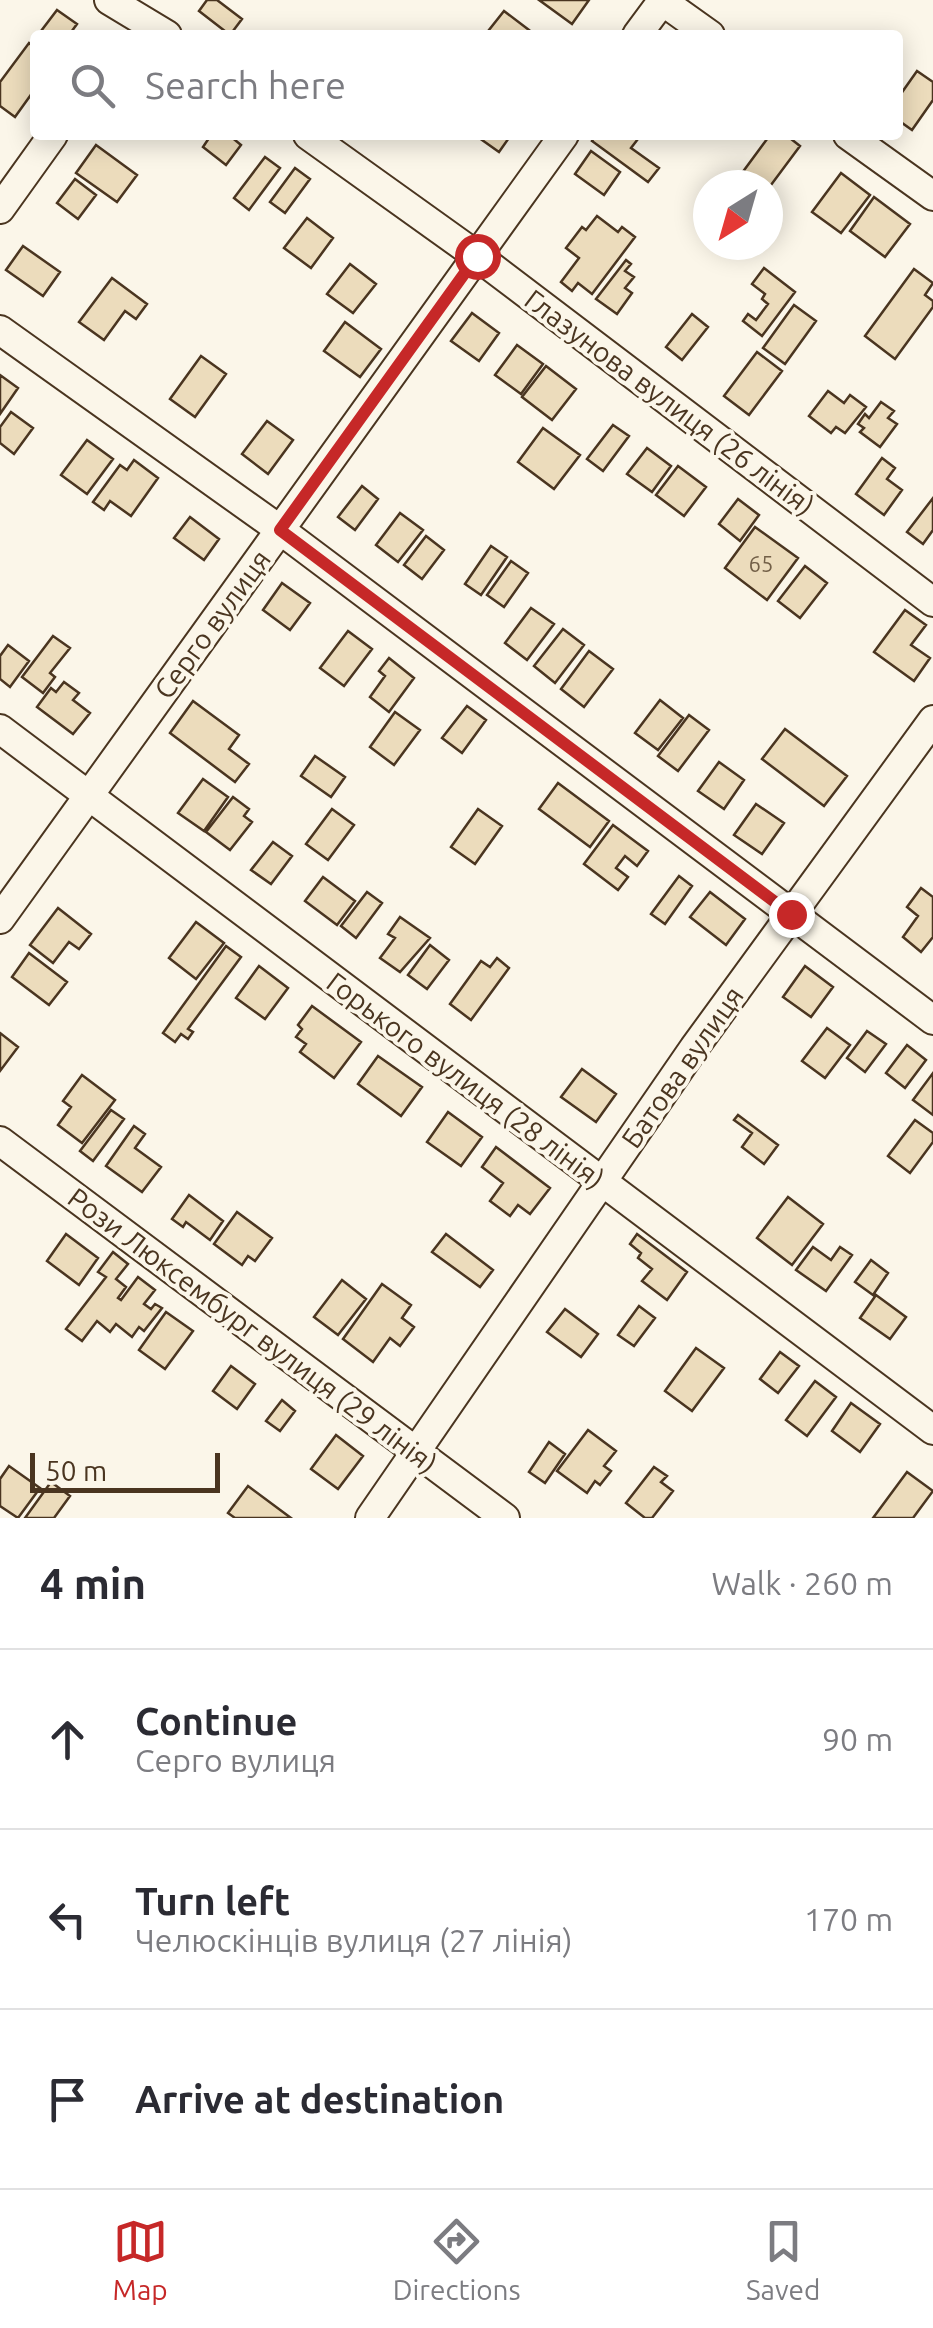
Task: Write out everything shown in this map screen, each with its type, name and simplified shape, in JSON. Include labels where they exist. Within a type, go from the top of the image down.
[{"type":"street","points":[[108,0],[136,18]]},
{"type":"street","points":[[641,30],[662,0],[703,30]]},
{"type":"street","points":[[0,209],[48,140]]},
{"type":"street","name":"Глазунова вулиця (26 лiнiя)","points":[[315,140],[477,256],[933,602]]},
{"type":"street","name":"Серго вулиця","points":[[0,919],[560,140]]},
{"type":"street","points":[[855,140],[933,196]]},
{"type":"street","points":[[0,330],[280,530],[933,1020]]},
{"type":"street","name":"Батова вулиця","points":[[370,1518],[601,1181],[933,720]]},
{"type":"street","name":"Горького вулиця (28 лiнiя)","points":[[0,730],[933,1430]]},
{"type":"street","name":"Рози Люксембург вулиця (29 лiнiя)","points":[[0,1142],[505,1518]]},
{"type":"building","points":[[207,0],[217,0],[242,19],[234,30],[224,30],[199,11]]},
{"type":"building","points":[[539,0],[589,0],[572,24]]},
{"type":"building","points":[[57,10],[77,24],[73,30],[42,30]]},
{"type":"building","points":[[504,11],[529,30],[489,30]]},
{"type":"building","points":[[29,43],[30,96],[15,117],[0,106],[0,82]]},
{"type":"building","points":[[917,71],[933,82],[933,100],[912,130],[903,124],[903,91]]},
{"type":"building","points":[[208,140],[235,140],[241,145],[226,165],[203,147]]},
{"type":"building","points":[[482,140],[507,140],[499,152]]},
{"type":"building","points":[[637,140],[631,148],[659,168],[648,182],[592,141]]},
{"type":"building","points":[[766,140],[792,140],[800,146],[782,170],[744,170]]},
{"type":"building","points":[[96,145],[137,175],[117,202],[76,173]]},
{"type":"building","points":[[591,151],[620,172],[604,195],[575,174]]},
{"type":"building","points":[[265,157],[280,168],[249,210],[234,198]]},
{"type":"building","points":[[295,168],[310,179],[285,213],[270,202]]},
{"type":"building","points":[[841,173],[870,195],[841,233],[812,212]]},
{"type":"building","points":[[75,179],[96,195],[78,219],[57,203]]},
{"type":"building","points":[[874,197],[910,224],[885,257],[850,231]]},
{"type":"building","points":[[597,216],[618,232],[622,227],[635,237],[592,294],[578,283],[572,291],[561,282],[579,258],[566,248],[582,227],[586,230]]},
{"type":"building","points":[[307,218],[333,238],[311,268],[284,248]]},
{"type":"building","points":[[23,246],[60,272],[43,296],[6,270]]},
{"type":"building","points":[[626,260],[631,264],[625,271],[634,277],[625,288],[632,293],[617,314],[596,299]]},
{"type":"building","points":[[350,264],[376,284],[353,313],[327,294]]},
{"type":"building","points":[[764,268],[795,292],[762,336],[743,321],[748,314],[756,320],[768,304],[762,299],[765,294],[752,284]]},
{"type":"building","points":[[914,269],[933,283],[925,295],[933,301],[933,307],[895,359],[865,336]]},
{"type":"building","points":[[112,278],[147,304],[136,319],[125,311],[104,340],[79,322]]},
{"type":"building","points":[[794,305],[816,321],[785,364],[763,348]]},
{"type":"building","points":[[472,313],[499,333],[479,361],[451,341]]},
{"type":"building","points":[[692,314],[708,327],[682,360],[666,347]]},
{"type":"building","points":[[345,322],[381,349],[360,377],[324,351]]},
{"type":"building","points":[[517,345],[543,364],[521,394],[495,375]]},
{"type":"building","points":[[757,352],[782,371],[749,415],[724,396]]},
{"type":"building","points":[[201,356],[226,374],[195,417],[170,399]]},
{"type":"building","points":[[546,366],[576,389],[552,420],[522,397]]},
{"type":"building","points":[[0,375],[18,388],[0,414]]},
{"type":"building","points":[[828,391],[844,403],[850,395],[866,407],[845,433],[836,427],[831,433],[809,416]]},
{"type":"building","points":[[881,402],[894,411],[888,418],[897,424],[880,447],[860,432],[864,428],[858,424],[865,414],[869,418]]},
{"type":"building","points":[[11,412],[33,428],[14,454],[0,443],[0,427]]},
{"type":"building","points":[[267,421],[293,440],[268,474],[242,454]]},
{"type":"building","points":[[613,425],[629,436],[603,471],[587,459]]},
{"type":"building","points":[[543,428],[580,455],[554,489],[518,462]]},
{"type":"building","points":[[87,440],[113,459],[87,494],[61,475]]},
{"type":"building","points":[[647,448],[671,466],[652,492],[627,474]]},
{"type":"building","points":[[882,458],[895,468],[887,479],[902,490],[884,515],[856,494]]},
{"type":"building","points":[[134,460],[158,478],[131,516],[110,501],[104,510],[93,502],[120,465],[127,470]]},
{"type":"building","points":[[678,466],[706,487],[684,516],[656,495]]},
{"type":"building","points":[[362,486],[378,499],[355,530],[338,517]]},
{"type":"building","points":[[933,498],[933,530],[923,544],[907,532]]},
{"type":"building","points":[[738,499],[759,515],[740,541],[719,524]]},
{"type":"building","points":[[400,513],[423,530],[398,562],[376,545]]},
{"type":"building","points":[[190,517],[219,539],[204,560],[174,538]]},
{"type":"building","points":[[755,527],[798,558],[767,600],[725,568]]},
{"type":"building","points":[[426,536],[444,550],[422,579],[404,565]]},
{"type":"building","points":[[491,546],[507,557],[481,595],[465,584]]},
{"type":"building","points":[[511,561],[528,573],[504,607],[487,595]]},
{"type":"building","points":[[805,566],[827,583],[800,618],[778,601]]},
{"type":"building","points":[[282,583],[310,603],[290,630],[263,610]]},
{"type":"building","points":[[531,608],[554,624],[527,660],[505,643]]},
{"type":"building","points":[[905,610],[926,625],[911,645],[930,658],[914,681],[874,652]]},
{"type":"building","points":[[563,629],[584,645],[555,683],[534,666]]},
{"type":"building","points":[[348,631],[372,649],[344,686],[320,668]]},
{"type":"building","points":[[53,636],[70,648],[50,673],[55,677],[43,693],[22,677]]},
{"type":"building","points":[[8,645],[29,661],[10,687],[0,679],[0,656]]},
{"type":"building","points":[[589,651],[613,669],[584,707],[561,689]]},
{"type":"building","points":[[389,658],[414,678],[389,712],[370,697],[385,676],[379,671]]},
{"type":"building","points":[[64,682],[79,693],[73,700],[90,713],[73,734],[37,707],[51,688],[56,692]]},
{"type":"building","points":[[660,700],[683,718],[658,750],[635,733]]},
{"type":"building","points":[[193,701],[239,735],[229,749],[249,764],[235,782],[170,733]]},
{"type":"building","points":[[467,706],[486,720],[462,753],[442,738]]},
{"type":"building","points":[[395,712],[420,730],[394,765],[370,747]]},
{"type":"building","points":[[689,715],[709,730],[678,771],[658,756]]},
{"type":"building","points":[[785,729],[847,776],[824,806],[762,759]]},
{"type":"building","points":[[315,756],[345,777],[331,797],[301,776]]},
{"type":"building","points":[[719,762],[744,780],[724,809],[698,791]]},
{"type":"building","points":[[203,779],[228,797],[204,831],[178,813]]},
{"type":"building","points":[[558,783],[609,821],[590,847],[539,809]]},
{"type":"building","points":[[233,797],[249,809],[244,816],[252,822],[230,850],[206,832]]},
{"type":"building","points":[[756,804],[784,823],[762,854],[734,835]]},
{"type":"building","points":[[332,809],[354,825],[328,860],[306,844]]},
{"type":"building","points":[[478,809],[502,826],[475,864],[451,847]]},
{"type":"building","points":[[613,825],[648,851],[637,866],[625,856],[616,868],[628,877],[618,890],[584,864]]},
{"type":"building","points":[[273,842],[292,856],[271,884],[251,870]]},
{"type":"building","points":[[679,876],[692,886],[665,924],[651,914]]},
{"type":"building","points":[[323,877],[355,901],[337,925],[305,901]]},
{"type":"building","points":[[921,888],[933,897],[933,937],[921,952],[903,937],[918,916],[907,907]]},
{"type":"building","points":[[367,892],[382,903],[356,938],[341,926]]},
{"type":"building","points":[[710,892],[745,919],[726,945],[690,917]]},
{"type":"building","points":[[58,908],[91,934],[79,949],[69,942],[53,963],[30,945]]},
{"type":"building","points":[[400,917],[430,938],[400,972],[380,958],[395,938],[388,934]]},
{"type":"building","points":[[196,922],[224,943],[196,979],[169,958]]},
{"type":"building","points":[[430,945],[449,960],[427,989],[408,975]]},
{"type":"building","points":[[226,946],[241,957],[188,1029],[193,1032],[188,1039],[181,1034],[175,1042],[163,1033]]},
{"type":"building","points":[[29,953],[67,982],[49,1005],[12,977]]},
{"type":"building","points":[[497,958],[509,968],[471,1020],[450,1004],[481,961],[490,967]]},
{"type":"building","points":[[259,966],[288,988],[265,1019],[236,998]]},
{"type":"building","points":[[805,966],[833,987],[811,1017],[783,997]]},
{"type":"building","points":[[312,1006],[361,1042],[334,1078],[300,1052],[306,1044],[296,1037],[302,1029],[298,1025]]},
{"type":"building","points":[[827,1028],[850,1045],[825,1078],[802,1061]]},
{"type":"building","points":[[867,1031],[886,1044],[865,1072],[847,1058]]},
{"type":"building","points":[[0,1033],[18,1047],[0,1071]]},
{"type":"building","points":[[907,1045],[926,1060],[905,1088],[886,1073]]},
{"type":"building","points":[[378,1056],[422,1087],[401,1116],[358,1084]]},
{"type":"building","points":[[582,1069],[616,1094],[596,1122],[561,1097]]},
{"type":"building","points":[[933,1073],[933,1115],[913,1100]]},
{"type":"building","points":[[82,1075],[115,1100],[82,1143],[58,1125],[71,1107],[63,1101]]},
{"type":"building","points":[[111,1110],[124,1119],[93,1161],[80,1151]]},
{"type":"building","points":[[448,1112],[482,1137],[461,1166],[427,1142]]},
{"type":"building","points":[[738,1115],[778,1145],[764,1164],[742,1147],[752,1133],[734,1120]]},
{"type":"building","points":[[915,1120],[933,1133],[933,1142],[910,1173],[888,1156]]},
{"type":"building","points":[[134,1126],[145,1134],[135,1148],[161,1167],[142,1192],[106,1166]]},
{"type":"building","points":[[496,1147],[550,1188],[530,1214],[518,1205],[510,1216],[490,1201],[503,1183],[482,1167]]},
{"type":"building","points":[[189,1195],[223,1221],[210,1240],[186,1222],[183,1227],[172,1219]]},
{"type":"building","points":[[788,1197],[823,1224],[792,1265],[757,1238]]},
{"type":"building","points":[[237,1212],[272,1238],[255,1261],[248,1256],[242,1265],[214,1244]]},
{"type":"building","points":[[66,1234],[98,1258],[79,1285],[47,1261]]},
{"type":"building","points":[[446,1234],[493,1270],[480,1287],[432,1252]]},
{"type":"building","points":[[637,1234],[687,1272],[667,1300],[642,1281],[652,1269],[638,1258],[641,1253],[630,1244]]},
{"type":"building","points":[[813,1247],[831,1260],[840,1247],[852,1255],[826,1291],[796,1270]]},
{"type":"building","points":[[113,1252],[128,1264],[116,1279],[126,1287],[118,1298],[121,1300],[138,1277],[155,1290],[144,1304],[151,1309],[155,1304],[162,1308],[144,1331],[139,1327],[132,1337],[116,1324],[110,1332],[97,1321],[82,1341],[66,1329],[106,1277],[98,1272]]},
{"type":"building","points":[[871,1260],[888,1273],[873,1295],[855,1282]]},
{"type":"building","points":[[342,1280],[366,1299],[338,1335],[314,1317]]},
{"type":"building","points":[[382,1284],[411,1305],[402,1318],[414,1327],[400,1346],[390,1338],[373,1362],[343,1339]]},
{"type":"building","points":[[876,1295],[906,1317],[890,1339],[860,1318]]},
{"type":"building","points":[[639,1306],[655,1318],[634,1346],[618,1335]]},
{"type":"building","points":[[565,1309],[598,1334],[581,1357],[547,1332]]},
{"type":"building","points":[[166,1312],[193,1331],[165,1369],[139,1350]]},
{"type":"building","points":[[696,1348],[724,1368],[692,1411],[665,1391]]},
{"type":"building","points":[[780,1352],[799,1366],[778,1393],[760,1379]]},
{"type":"building","points":[[231,1366],[255,1384],[237,1409],[213,1391]]},
{"type":"building","points":[[815,1381],[836,1397],[807,1436],[786,1420]]},
{"type":"building","points":[[282,1400],[295,1411],[280,1431],[266,1421]]},
{"type":"building","points":[[851,1403],[880,1424],[860,1452],[832,1431]]},
{"type":"building","points":[[588,1430],[616,1451],[604,1466],[611,1471],[600,1485],[595,1481],[587,1493],[557,1471]]},
{"type":"building","points":[[336,1435],[363,1456],[338,1489],[311,1469]]},
{"type":"building","points":[[549,1442],[565,1454],[545,1483],[529,1472]]},
{"type":"building","points":[[9,1466],[40,1488],[18,1518],[0,1506],[0,1479]]},
{"type":"building","points":[[654,1467],[667,1476],[661,1482],[673,1491],[652,1518],[645,1518],[626,1503]]},
{"type":"building","points":[[907,1472],[933,1491],[913,1518],[873,1518]]},
{"type":"building","points":[[51,1482],[70,1496],[54,1518],[25,1518]]},
{"type":"building","points":[[248,1486],[291,1518],[235,1518],[228,1513]]},
{"type":"route","points":[[477,256],[280,530],[791,914]]}]
